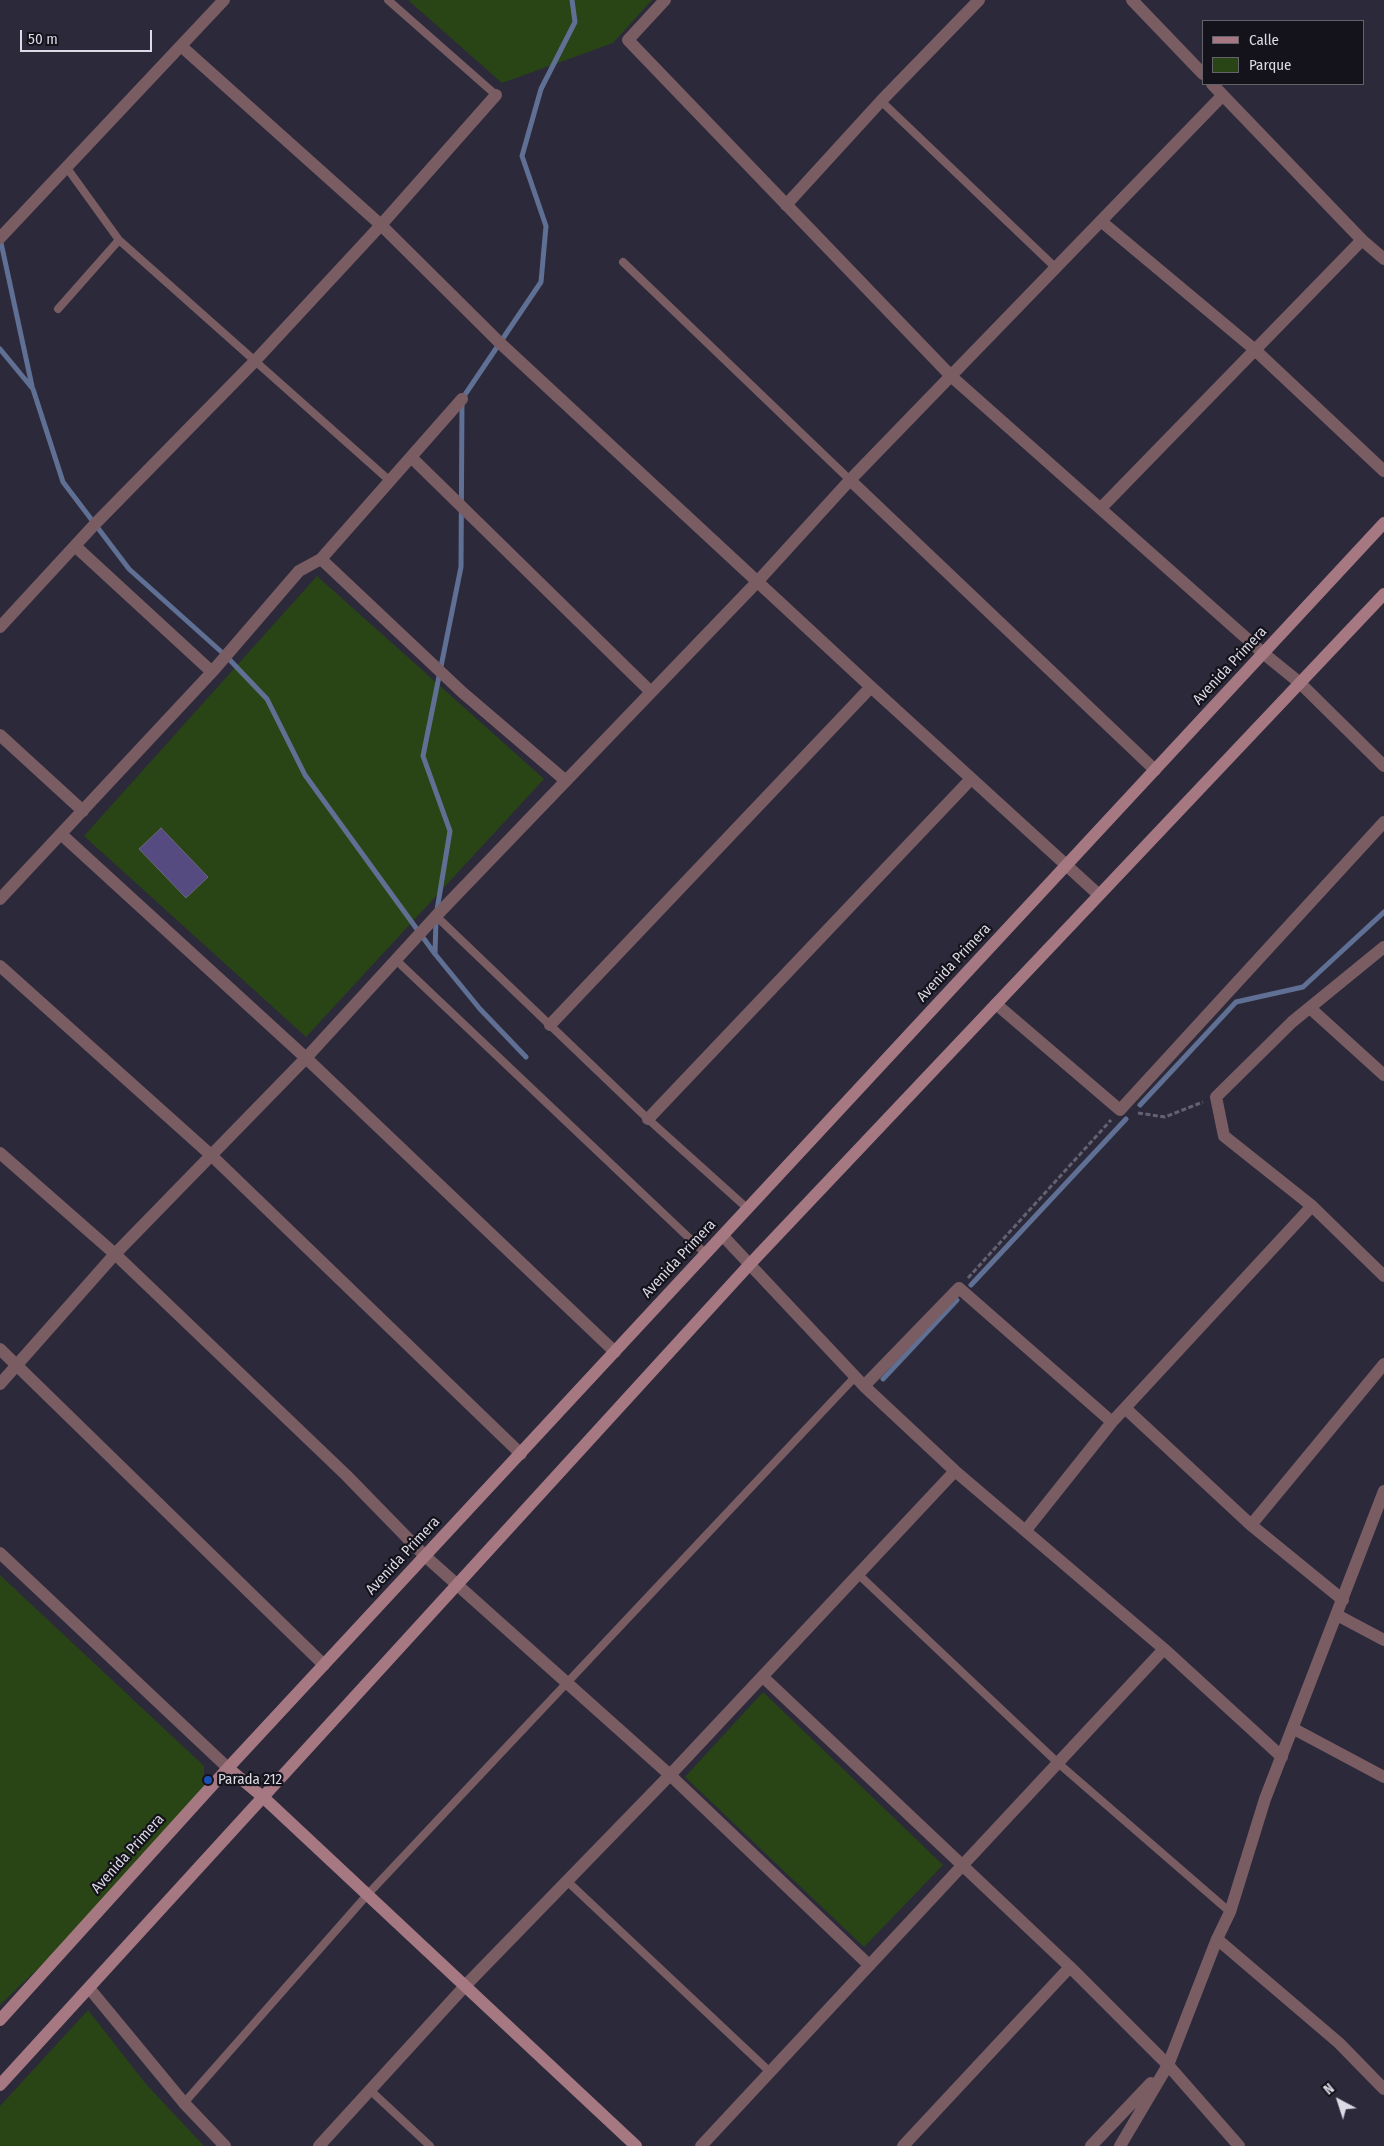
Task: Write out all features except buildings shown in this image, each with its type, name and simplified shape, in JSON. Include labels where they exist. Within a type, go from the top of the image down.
[{"type":"main road","name":"Avenida Primera","points":[[0,2020],[228,1768],[1384,524]]},
{"type":"main road","points":[[0,2084],[264,1798],[750,1264],[1384,594]]},
{"type":"main road","points":[[228,1768],[264,1798],[368,1894],[636,2146]]},
{"type":"street","points":[[0,238],[224,0]]},
{"type":"street","points":[[665,0],[628,40],[952,377],[1300,683],[1384,766]]},
{"type":"street","points":[[786,205],[881,101],[979,0]]},
{"type":"street","points":[[1132,0],[1202,73]]},
{"type":"street","points":[[181,46],[381,225],[500,343],[871,687],[1099,895]]},
{"type":"street","points":[[1213,85],[1362,240],[1384,259]]},
{"type":"street","points":[[0,627],[75,546],[254,362],[381,225],[496,95]]},
{"type":"street","points":[[0,1384],[115,1254],[306,1058],[436,916],[758,581],[850,480],[1057,269],[1223,95]]},
{"type":"street","points":[[1102,222],[1254,349],[1384,471]]},
{"type":"street","points":[[1101,508],[1362,240]]},
{"type":"street","points":[[0,899],[212,672],[299,571],[321,560],[462,399]]},
{"type":"street","points":[[411,457],[651,692]]},
{"type":"street","points":[[850,480],[1155,770]]},
{"type":"street","points":[[75,546],[212,672]]},
{"type":"street","points":[[321,560],[462,692],[566,781]]},
{"type":"street","points":[[550,1024],[871,687]]},
{"type":"street","points":[[0,735],[83,811]]},
{"type":"street","points":[[648,1119],[971,779]]},
{"type":"street","points":[[996,1004],[1120,1110],[1384,822]]},
{"type":"street","points":[[60,834],[306,1058],[615,1352]]},
{"type":"street","points":[[1384,947],[1310,1008],[1216,1097],[1224,1136],[1312,1206],[1384,1276]]},
{"type":"street","points":[[0,966],[212,1156],[520,1454]]},
{"type":"street","points":[[1310,1008],[1384,1075]]},
{"type":"street","points":[[0,1153],[115,1254],[346,1475],[425,1556],[670,1775],[869,1965]]},
{"type":"street","points":[[1026,1530],[1112,1422],[1312,1206]]},
{"type":"street","points":[[723,1236],[860,1382],[955,1471],[1164,1649],[1282,1757]]},
{"type":"street","points":[[860,1382],[959,1288],[1112,1422]]},
{"type":"street","points":[[0,1349],[324,1665]]},
{"type":"street","points":[[1250,1525],[1384,1364]]},
{"type":"street","points":[[1125,1408],[1250,1525],[1343,1600]]},
{"type":"street","points":[[318,2146],[371,2091],[465,1986],[670,1775],[955,1471]]},
{"type":"street","points":[[1120,2146],[1168,2065],[1217,1939],[1230,1912],[1265,1799],[1294,1729],[1384,1491]]},
{"type":"street","points":[[0,1553],[228,1768]]},
{"type":"street","points":[[1337,1615],[1384,1640]]},
{"type":"street","points":[[701,2146],[1164,1649]]},
{"type":"street","points":[[762,1677],[1070,1967],[1168,2065],[1239,2146]]},
{"type":"street","points":[[1294,1729],[1384,1777]]},
{"type":"street","points":[[1217,1939],[1339,2043],[1384,2089]]},
{"type":"street","points":[[903,2146],[1070,1967]]},
{"type":"street","points":[[89,1988],[184,2103],[225,2146]]},
{"type":"street","points":[[1091,2146],[1168,2065]]},
{"type":"lane","points":[[388,0],[496,95]]},
{"type":"lane","points":[[881,101],[1057,269]]},
{"type":"lane","points":[[67,168],[119,240],[390,481]]},
{"type":"lane","points":[[58,309],[119,240]]},
{"type":"lane","points":[[623,262],[850,480]]},
{"type":"lane","points":[[436,916],[648,1119],[748,1209]]},
{"type":"lane","points":[[396,960],[706,1254]]},
{"type":"lane","points":[[184,2103],[368,1894],[568,1683],[860,1382]]},
{"type":"lane","points":[[858,1574],[1058,1763],[1230,1912]]},
{"type":"lane","points":[[567,1881],[770,2072]]},
{"type":"lane","points":[[371,2091],[430,2146]]},
{"type":"path","points":[[959,1288],[1120,1110],[1165,1117],[1216,1097]]},
{"type":"green space","points":[[408,0],[652,0],[613,43],[502,83]]},
{"type":"green space","points":[[317,576],[544,779],[306,1037],[84,836]]},
{"type":"green space","points":[[0,1575],[204,1766],[204,1786],[69,1939],[0,2005]]},
{"type":"green space","points":[[763,1692],[943,1865],[864,1947],[685,1777]]},
{"type":"green space","points":[[88,2010],[146,2084],[204,2146],[0,2146],[0,2106]]},
{"type":"waterway","points":[[437,910],[450,831],[423,756],[461,567],[462,399],[541,282],[546,226],[522,156],[541,89],[575,22],[572,0]]},
{"type":"waterway","points":[[0,238],[32,386]]},
{"type":"waterway","points":[[0,349],[33,389],[63,482],[129,569],[226,656],[267,699],[305,775],[435,954]]},
{"type":"waterway","points":[[1140,1105],[1236,1002],[1303,987],[1384,912]]},
{"type":"waterway","points":[[436,919],[435,954],[480,1009],[526,1057]]},
{"type":"waterway","points":[[971,1285],[1126,1119]]},
{"type":"waterway","points":[[883,1379],[957,1300]]},
{"type":"place","name":"Parada 212","points":[[208,1780]]}]
